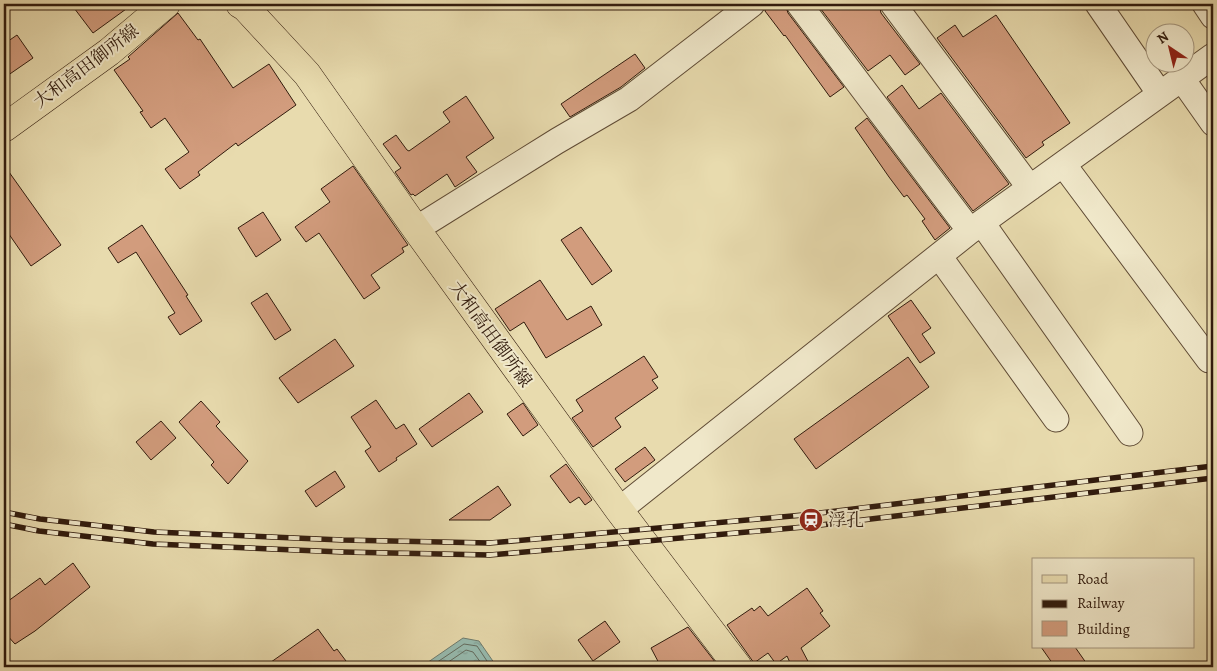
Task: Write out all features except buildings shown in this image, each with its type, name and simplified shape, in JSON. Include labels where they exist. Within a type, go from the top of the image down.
[{"type":"main road","name":"大和高田御所線","points":[[4,128],[109,52],[166,4]]},
{"type":"main road","name":"大和高田御所線","points":[[240,4],[246,7],[307,74],[416,230],[619,510],[738,667]]},
{"type":"street","points":[[416,230],[557,141],[629,99],[752,4]]},
{"type":"street","points":[[800,4],[976,227],[1130,433]]},
{"type":"street","points":[[893,4],[1030,188]]},
{"type":"street","points":[[1098,4],[1160,94]]},
{"type":"street","points":[[1205,4],[1213,16]]},
{"type":"street","points":[[619,510],[976,227],[1213,56]]},
{"type":"street","points":[[1182,79],[1213,123]]},
{"type":"street","points":[[1063,164],[1209,360]]},
{"type":"street","points":[[939,256],[1056,418]]},
{"type":"water","points":[[463,638],[479,641],[497,667],[421,667]]},
{"type":"railway","points":[[4,512],[40,519],[154,532],[342,540],[490,543],[803,515],[1213,466]]},
{"type":"railway","points":[[4,524],[39,531],[153,544],[342,552],[490,555],[804,527],[1213,478]]},
{"type":"place","name":"浮孔","points":[[811,520]]}]
